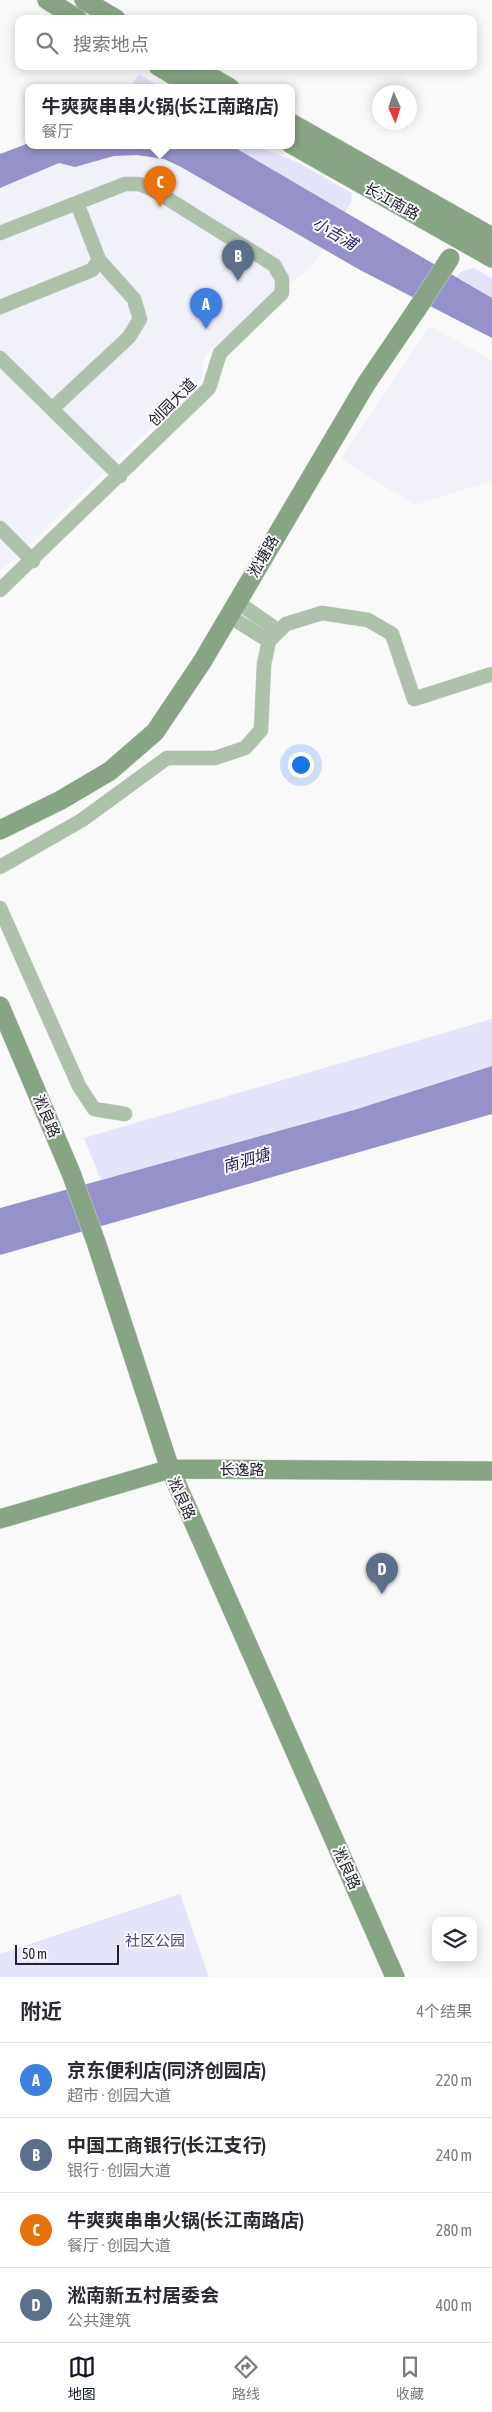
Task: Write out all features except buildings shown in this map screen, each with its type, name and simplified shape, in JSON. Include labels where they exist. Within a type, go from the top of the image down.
[{"type":"street","points":[[47,0],[71,15]]},
{"type":"street","points":[[84,0],[109,15]]},
{"type":"street","points":[[165,70],[188,84]]},
{"type":"street","points":[[199,70],[223,84]]},
{"type":"street","points":[[295,125],[466,232],[492,237]]},
{"type":"street","name":"长江南路","points":[[295,146],[466,232],[492,258]]},
{"type":"street","name":"创园大道","points":[[0,233],[125,184],[139,184],[152,189],[274,265],[282,278],[282,292],[220,353],[210,388],[0,590]]},
{"type":"street","points":[[52,409],[129,336],[140,319],[134,299],[99,260],[77,203]]},
{"type":"street","name":"淞塘路","points":[[0,830],[61,800],[110,770],[155,732],[202,662],[366,384],[466,232]]},
{"type":"street","points":[[0,307],[92,270],[99,260]]},
{"type":"street","points":[[0,358],[120,476]]},
{"type":"street","points":[[0,528],[32,561]]},
{"type":"street","points":[[233,609],[279,631]]},
{"type":"street","points":[[233,609],[269,641]]},
{"type":"street","points":[[0,867],[82,820],[167,758],[215,758],[246,748],[262,730],[264,664],[269,641],[286,624],[322,613],[368,620],[392,634],[414,699],[492,674]]},
{"type":"street","points":[[0,908],[79,1086],[94,1109],[124,1114]]},
{"type":"street","name":"淞良路","points":[[0,1006],[71,1173],[96,1242],[170,1470],[395,1977]]},
{"type":"street","name":"长逸路","points":[[0,1519],[170,1470],[492,1471]]},
{"type":"shaded area","points":[[137,155],[164,159],[181,167],[323,249],[314,264],[210,349],[203,360],[202,379],[0,572],[0,188],[59,163],[75,167],[114,156]]},
{"type":"shaded area","points":[[430,326],[492,360],[492,481],[415,505],[341,459]]},
{"type":"green space","points":[[139,74],[155,84],[132,84]]},
{"type":"green space","points":[[237,149],[264,149],[297,162],[352,193],[351,202],[345,212]]},
{"type":"green space","points":[[474,268],[492,278],[492,298],[457,277],[462,271]]},
{"type":"green space","points":[[492,1019],[492,1066],[354,1110],[101,1180],[84,1138]]},
{"type":"green space","name":"社区公园","points":[[180,1894],[209,1977],[0,1977],[0,1954]]},
{"type":"water","name":"小吉浦","points":[[25,145],[25,149],[237,149],[492,298],[492,338],[360,270],[164,159],[137,155],[114,156],[75,167],[59,163],[0,188],[0,154]]},
{"type":"water","name":"南泗塘","points":[[492,1066],[492,1114],[0,1255],[0,1208],[354,1110]]},
{"type":"place","name":"牛爽爽串串火锅(长江南路店)","points":[[160,207]]},
{"type":"place","name":"中国工商银行(长江支行)","points":[[238,281]]},
{"type":"place","name":"京东便利店(同济创园店)","points":[[206,329]]},
{"type":"place","name":"淞南新五村居委会","points":[[382,1594]]}]
